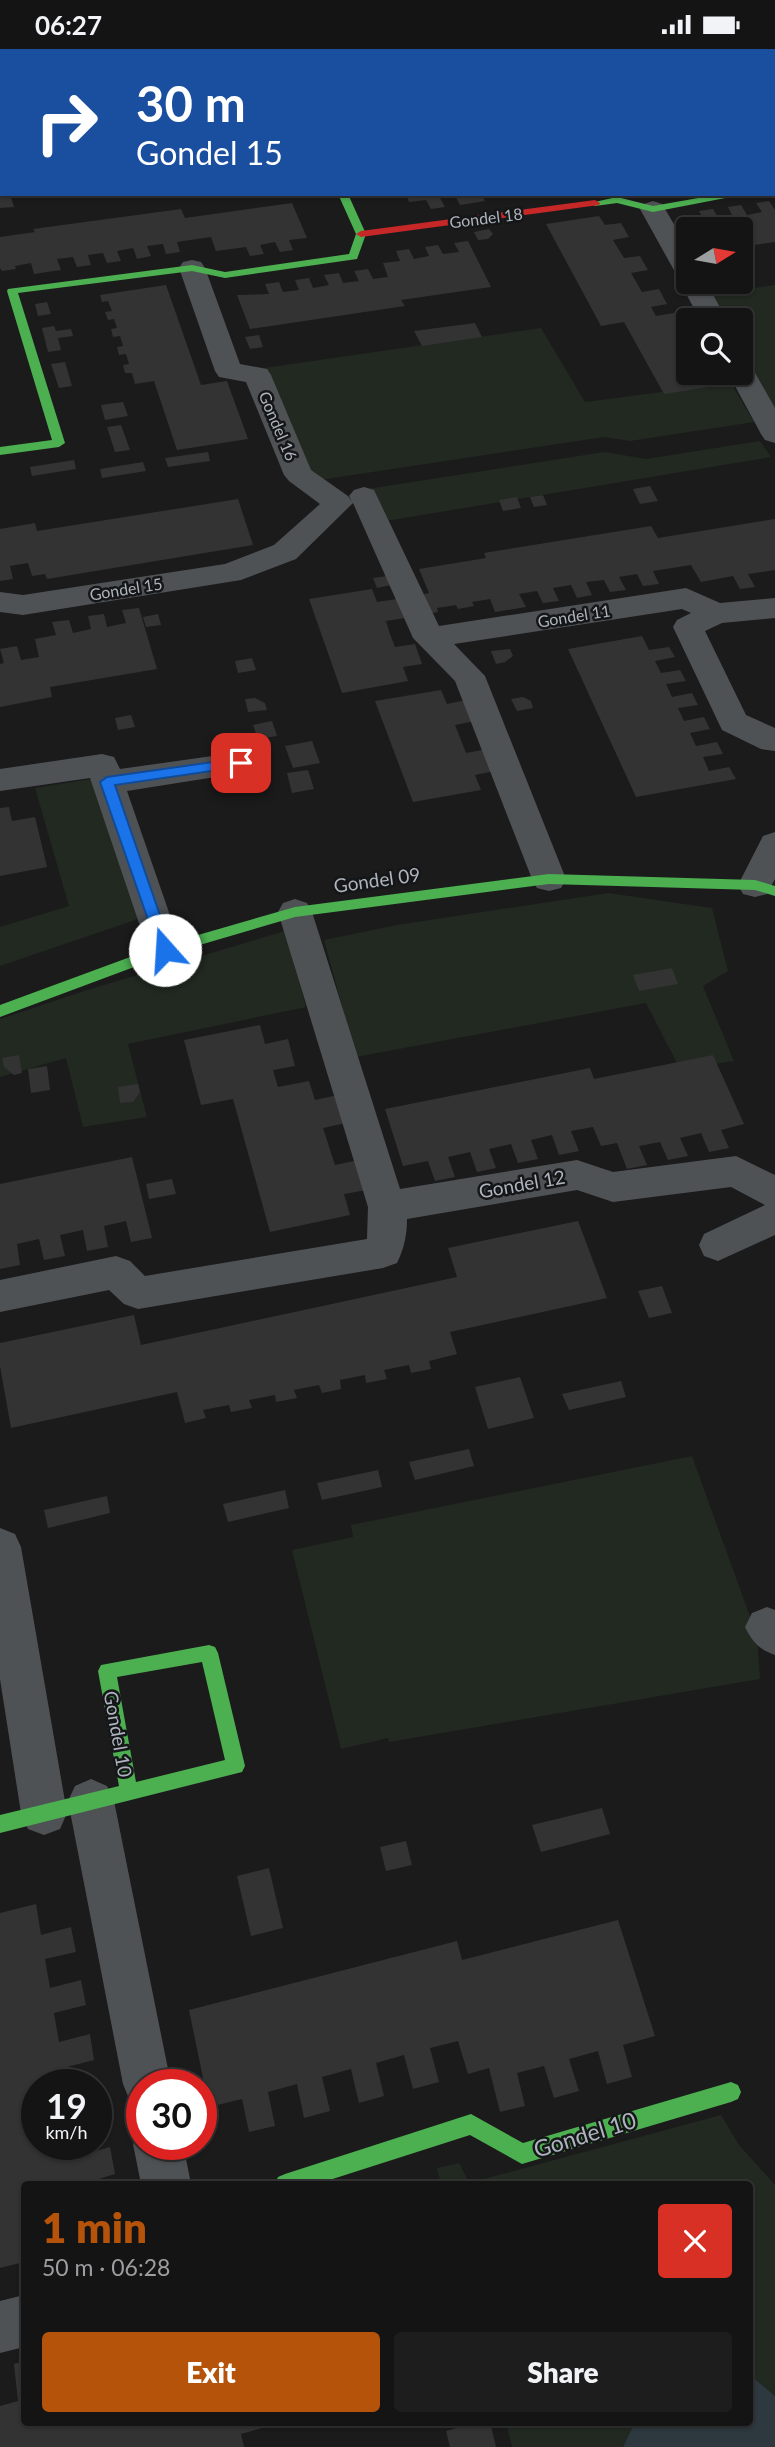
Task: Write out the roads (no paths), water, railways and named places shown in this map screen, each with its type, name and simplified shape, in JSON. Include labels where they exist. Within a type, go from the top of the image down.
[{"type":"street","points":[[0,451],[59,443],[12,292],[192,268],[225,275],[353,257],[360,234],[344,196]]},
{"type":"street","name":"Gondel 18","points":[[360,234],[617,201],[653,208],[728,196]]},
{"type":"street","points":[[653,208],[676,250]]},
{"type":"street","name":"Gondel 16","points":[[192,268],[229,370],[257,375],[299,475],[338,503],[285,552],[230,573]]},
{"type":"street","points":[[748,385],[775,434]]},
{"type":"street","points":[[364,496],[429,638],[469,675],[549,879]]},
{"type":"street","name":"Gondel 15","points":[[0,631],[11,604],[230,573]]},
{"type":"street","name":"Gondel 11","points":[[429,638],[685,599],[716,614]]},
{"type":"street","points":[[774,747],[733,722],[688,627],[716,614],[775,608]]},
{"type":"street","points":[[107,782],[241,763]]},
{"type":"street","points":[[0,780],[102,765],[165,950]]},
{"type":"street","points":[[765,888],[775,844]]},
{"type":"street","name":"Gondel 09","points":[[0,1011],[165,950],[295,912],[549,879],[765,888]]},
{"type":"street","points":[[0,1296],[116,1272],[138,1293],[383,1252],[388,1233],[387,1207],[295,912]]},
{"type":"street","name":"Gondel 12","points":[[387,1207],[577,1175],[613,1187],[736,1171],[775,1193]]},
{"type":"street","points":[[718,1245],[775,1217]]},
{"type":"street","points":[[0,1547],[44,1813]]},
{"type":"street","name":"Gondel 10","points":[[0,1823],[44,1813],[110,1796],[236,1766],[209,1653],[107,1671],[110,1796],[145,2069]]},
{"type":"street","name":"Gondel 10","points":[[294,2181],[471,2124],[522,2154],[732,2092]]},
{"type":"street","points":[[161,2160],[165,2181]]},
{"type":"street","points":[[0,2327],[21,2322]]}]
